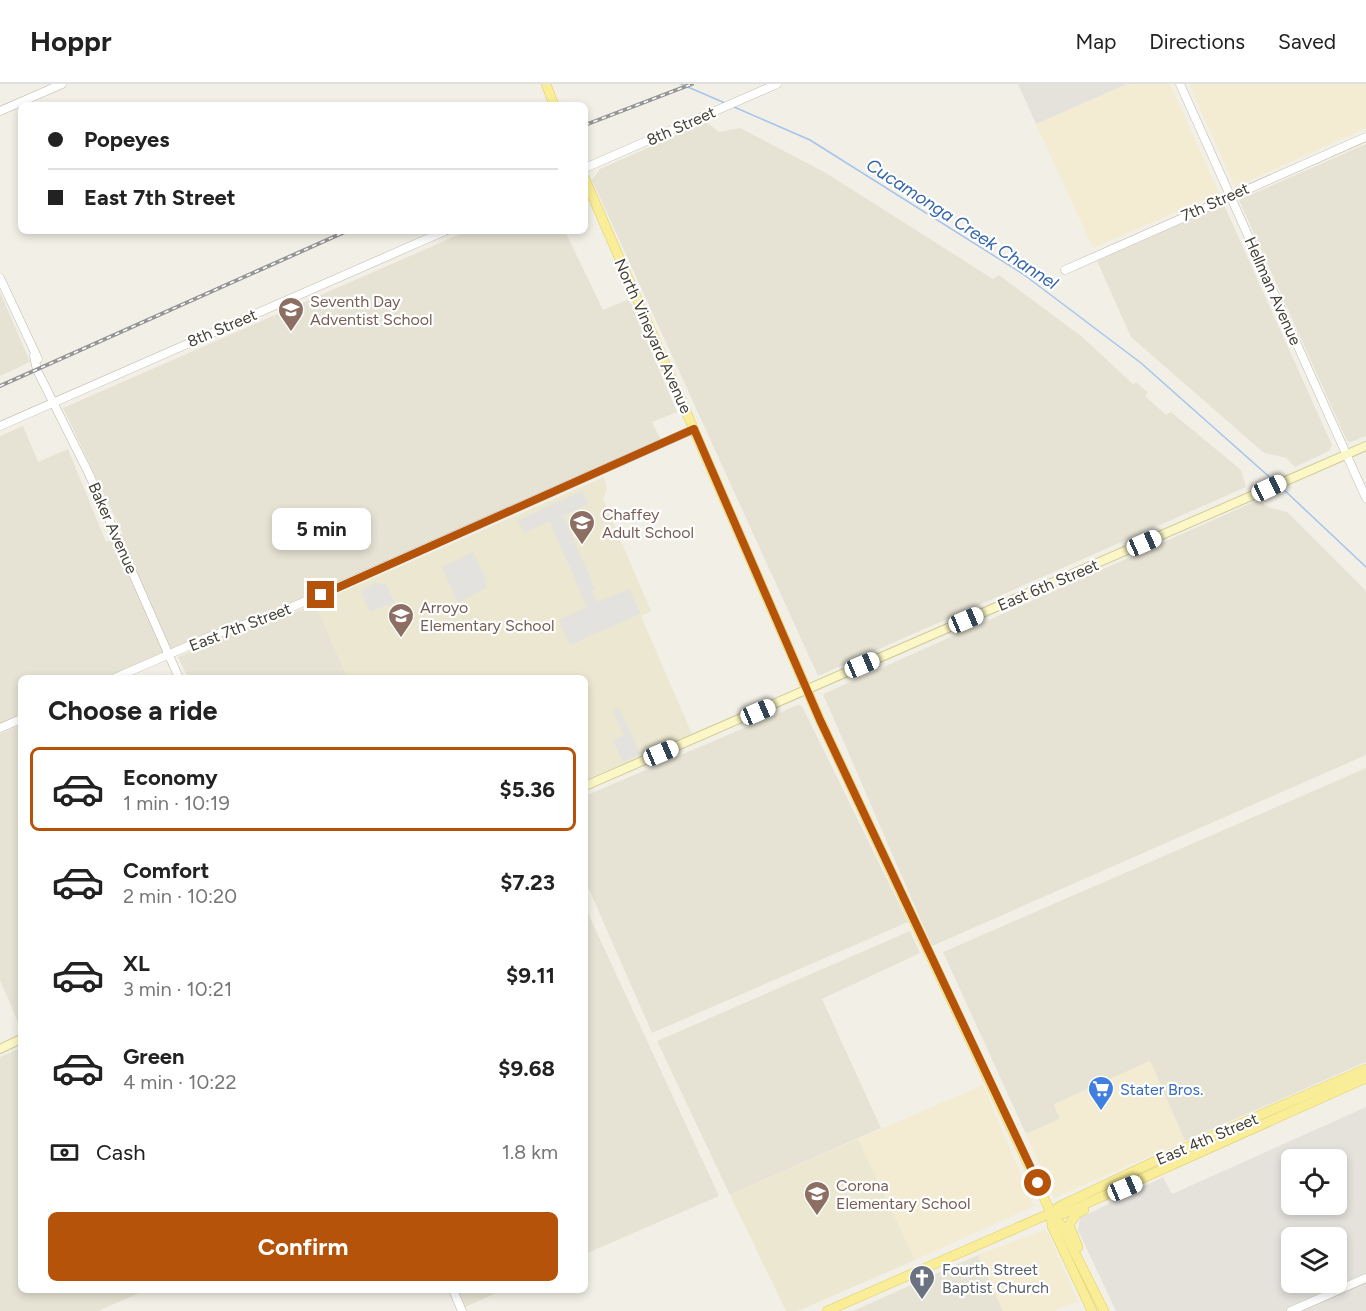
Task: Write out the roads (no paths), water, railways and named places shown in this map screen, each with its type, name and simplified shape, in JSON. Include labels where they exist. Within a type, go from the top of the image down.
[{"type":"main road","points":[[546,84],[553,102]]},
{"type":"main road","name":"North Vineyard Avenue","points":[[588,186],[806,691],[1051,1213],[1061,1225],[1104,1311]]},
{"type":"main road","name":"East 6th Street","points":[[588,785],[1366,446]]},
{"type":"main road","points":[[0,1048],[18,1041]]},
{"type":"main road","name":"East 4th Street","points":[[827,1311],[1051,1213],[1060,1206],[1133,1174],[1158,1160],[1366,1069]]},
{"type":"main road","name":"East 4th Street","points":[[1051,1213],[1064,1214],[1141,1181],[1207,1147],[1366,1078]]},
{"type":"main road","points":[[1081,1267],[1082,1258],[1069,1225],[1071,1220],[1076,1214],[1133,1188],[1141,1181]]},
{"type":"main road","name":"North Vineyard Avenue","points":[[1051,1213],[1052,1226],[1092,1311]]},
{"type":"main road","points":[[1078,1282],[1086,1287],[1099,1311]]},
{"type":"street","points":[[21,102],[62,84]]},
{"type":"street","name":"8th Street","points":[[588,167],[777,84]]},
{"type":"street","name":"Hellman Avenue","points":[[1180,84],[1366,498]]},
{"type":"street","points":[[0,111],[18,103]]},
{"type":"street","name":"7th Street","points":[[1065,270],[1366,136]]},
{"type":"street","name":"8th Street","points":[[0,426],[437,234]]},
{"type":"street","name":"Baker Avenue","points":[[0,278],[34,356],[37,370],[55,402],[179,675]]},
{"type":"street","name":"East 7th Street","points":[[122,675],[233,628],[271,617],[694,429]]},
{"type":"street","points":[[0,728],[18,720]]},
{"type":"street","points":[[1291,1311],[1366,1278]]},
{"type":"street","points":[[454,1293],[462,1311]]},
{"type":"waterway","name":"Cucamonga Creek Channel","points":[[681,84],[725,103]]},
{"type":"waterway","name":"Cucamonga Creek Channel","points":[[734,107],[810,140],[1023,274],[1141,363],[1275,482]]},
{"type":"waterway","name":"Cucamonga Creek Channel","points":[[1281,487],[1366,567]]},
{"type":"railway","points":[[588,124],[692,84]]},
{"type":"railway","points":[[0,386],[340,234]]},
{"type":"place","name":"Seventh Day Adventist School","points":[[291,333]]},
{"type":"place","name":"Chaffey Adult School","points":[[582,546]]},
{"type":"place","name":"Arroyo Elementary School","points":[[401,639]]},
{"type":"place","name":"Stater Bros.","points":[[1101,1112]]},
{"type":"place","name":"Corona Elementary School","points":[[817,1217]]},
{"type":"place","name":"Fourth Street Baptist Church","points":[[922,1301]]}]
